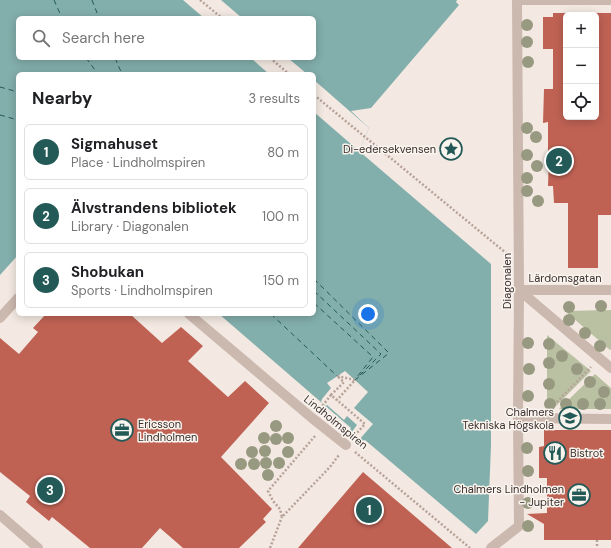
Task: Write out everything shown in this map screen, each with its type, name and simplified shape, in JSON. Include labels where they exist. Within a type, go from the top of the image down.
[{"type":"street","points":[[517,0],[611,0]]},
{"type":"street","name":"Diagonalen","points":[[491,548],[520,526],[518,418],[519,264],[517,0]]},
{"type":"street","points":[[519,290],[611,368]]},
{"type":"street","name":"Lärdomsgatan","points":[[519,290],[611,290]]},
{"type":"street","points":[[0,318],[16,300]]},
{"type":"street","name":"Lindholmspiren","points":[[191,316],[346,445]]},
{"type":"street","points":[[518,418],[611,419]]},
{"type":"street","points":[[0,515],[38,548]]},
{"type":"path","points":[[200,0],[220,16]]},
{"type":"path","points":[[272,60],[287,72]]},
{"type":"path","points":[[316,96],[519,264]]},
{"type":"path","points":[[540,418],[600,359]]},
{"type":"path","points":[[312,418],[344,382],[337,376],[354,380],[337,400]]},
{"type":"path","points":[[270,548],[282,517],[330,467],[346,445],[365,424],[331,396]]},
{"type":"path","points":[[282,517],[280,509],[273,501],[268,491],[322,426]]},
{"type":"path","name":"Lindholmspiren","points":[[346,445],[470,548]]},
{"type":"path","points":[[597,540],[597,548]]},
{"type":"green space","points":[[611,310],[610,350],[565,311]]},
{"type":"green space","points":[[547,335],[591,371],[553,409],[547,409]]},
{"type":"green space","points":[[595,374],[611,388],[611,409],[559,409]]},
{"type":"water","points":[[0,0],[457,0],[456,2],[459,5],[371,108],[351,111],[369,128],[359,151],[491,264],[491,445],[488,521],[476,534],[365,440],[361,442],[349,432],[351,428],[221,316],[316,316],[316,72],[16,72],[16,257],[0,275]]},
{"type":"pier","points":[[183,0],[221,0],[240,16],[202,16]]},
{"type":"pier","points":[[253,60],[290,60],[305,72],[267,72]]},
{"type":"pier","points":[[316,82],[369,128],[359,151],[316,114]]},
{"type":"pier","points":[[345,371],[368,392],[354,408],[373,424],[359,440],[351,433],[357,425],[347,416],[344,420],[327,405],[326,406],[321,402],[331,388],[327,383]]},
{"type":"building","points":[[553,13],[563,13],[563,120],[599,120],[599,13],[611,13],[611,215],[598,215],[598,268],[568,268],[568,203],[554,203],[553,186],[548,186],[548,122],[543,123],[544,89],[553,89],[553,49],[543,49],[543,17],[553,17]]},
{"type":"building","name":"Ericsson Lindholmen","points":[[44,316],[132,316],[162,343],[181,327],[203,346],[188,361],[228,397],[245,381],[269,403],[221,457],[272,509],[263,519],[266,522],[239,548],[183,548],[160,528],[142,548],[90,548],[52,517],[49,521],[26,502],[30,496],[0,472],[0,338],[19,354],[38,332],[33,328]]},
{"type":"building","name":"Chalmers Lindholmen - Jupiter","points":[[544,430],[611,430],[611,540],[544,540],[544,524],[527,514],[547,513],[547,478],[539,478],[539,447],[544,446]]},
{"type":"building","points":[[363,472],[452,548],[298,548]]},
{"type":"ferry route","points":[[54,0],[61,16]]},
{"type":"ferry route","points":[[92,0],[98,16]]},
{"type":"ferry route","points":[[88,60],[96,72]]},
{"type":"ferry route","points":[[116,60],[121,72]]},
{"type":"ferry route","points":[[0,87],[16,91]]},
{"type":"ferry route","points":[[0,115],[16,119]]},
{"type":"ferry route","points":[[316,281],[389,353],[355,380]]},
{"type":"ferry route","points":[[316,293],[381,354],[358,377]]},
{"type":"ferry route","points":[[316,305],[373,357],[356,378]]},
{"type":"ferry route","points":[[273,316],[337,376]]},
{"type":"place","name":"Di-edersekvensen","points":[[451,149]]},
{"type":"place","name":"Älvstrandens bibliotek","points":[[559,161]]},
{"type":"place","name":"Chalmers Tekniska Högskola","points":[[570,418]]},
{"type":"place","name":"Ericsson Lindholmen","points":[[122,430]]},
{"type":"place","name":"Bistrot","points":[[555,453]]},
{"type":"place","name":"Shobukan","points":[[50,490]]},
{"type":"place","name":"Chalmers Lindholmen - Jupiter","points":[[579,495]]},
{"type":"place","name":"Sigmahuset","points":[[369,510]]}]
